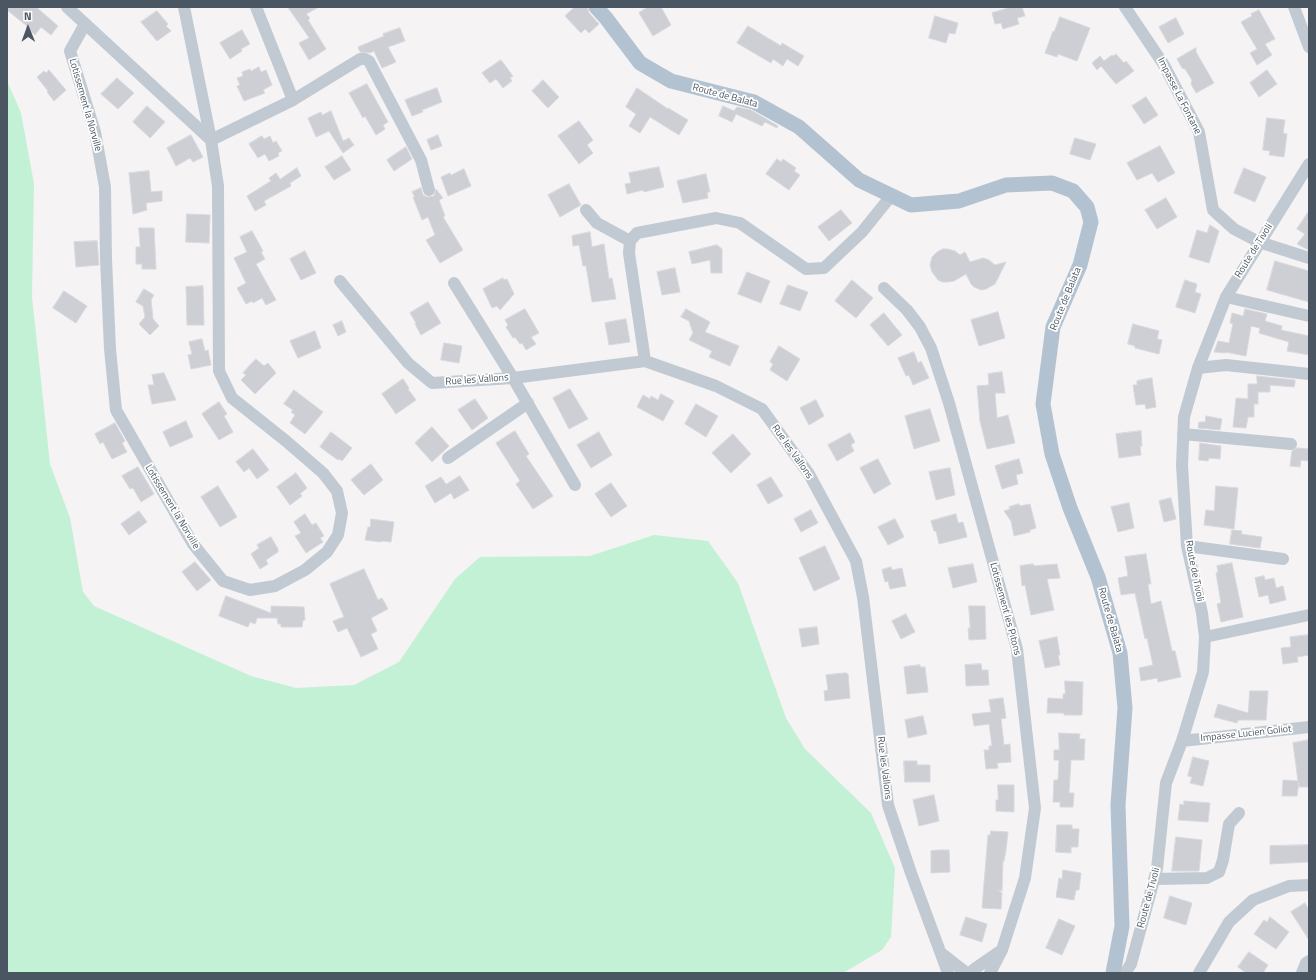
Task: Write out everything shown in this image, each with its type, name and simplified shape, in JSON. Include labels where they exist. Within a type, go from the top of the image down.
[{"type":"main road","name":"Route de Balata","points":[[596,7],[640,64],[670,81],[754,102],[799,127],[859,180],[911,205],[959,201],[1006,185],[1052,183],[1073,191],[1087,207],[1091,222],[1080,265],[1053,326],[1042,404],[1052,454],[1070,508],[1098,577],[1120,653],[1125,708],[1118,806],[1122,926],[1113,973]]},
{"type":"street","points":[[67,7],[211,140],[293,100],[360,59],[369,61],[421,160],[428,190]]},
{"type":"street","name":"Lotissement la Norville","points":[[85,24],[70,51],[95,132],[105,187],[109,342],[116,410],[192,544],[223,580],[250,590],[275,586],[305,570],[327,552],[338,535],[342,513],[337,491],[323,473],[286,440],[232,398],[219,371],[218,186],[211,140],[184,7]]},
{"type":"street","points":[[256,7],[293,100]]},
{"type":"street","name":"Impasse La Fontane","points":[[1125,7],[1164,65],[1199,132],[1213,210],[1234,229],[1259,242],[1309,258]]},
{"type":"street","points":[[1294,7],[1309,47]]},
{"type":"street","name":"Route de Tivoli","points":[[1125,973],[1131,964],[1155,879],[1166,782],[1182,741],[1203,672],[1205,636],[1202,613],[1187,546],[1182,465],[1184,417],[1198,368],[1226,297],[1309,164]]},
{"type":"street","points":[[645,361],[628,253],[630,241],[637,233],[716,218],[740,223],[806,269],[824,268],[862,232],[891,196]]},
{"type":"street","points":[[586,210],[597,223],[630,241]]},
{"type":"street","name":"Rue les Vallons","points":[[340,281],[408,363],[432,383],[512,378],[645,361],[716,386],[762,409],[809,474],[856,561],[862,597],[888,804],[911,874],[948,973]]},
{"type":"street","points":[[454,282],[528,403],[575,484]]},
{"type":"street","name":"Lotissement les Pitons","points":[[884,288],[907,310],[920,327],[931,348],[949,404],[1016,649],[1035,808],[1025,878],[1002,950],[990,973]]},
{"type":"street","points":[[1226,297],[1309,316]]},
{"type":"street","points":[[1198,368],[1226,365],[1309,374]]},
{"type":"street","points":[[448,458],[528,403]]},
{"type":"street","points":[[1183,434],[1291,444]]},
{"type":"street","points":[[1187,546],[1283,560]]},
{"type":"street","points":[[1205,636],[1309,615]]},
{"type":"street","name":"Impasse Lucien Goliot","points":[[1182,741],[1309,727]]},
{"type":"street","points":[[1155,879],[1207,878],[1219,872],[1223,860],[1229,824],[1239,813]]},
{"type":"street","points":[[1199,973],[1229,922],[1253,900],[1289,886],[1309,885]]},
{"type":"street","points":[[940,953],[969,972],[1002,950]]},
{"type":"street","points":[[1302,973],[1306,963],[1309,961]]},
{"type":"green space","points":[[7,81],[21,113],[34,184],[32,297],[50,464],[70,518],[83,592],[94,606],[251,676],[296,688],[354,685],[399,662],[455,579],[480,557],[590,556],[654,535],[708,541],[738,583],[786,718],[805,749],[871,813],[895,868],[891,937],[882,950],[843,973],[7,973]]},
{"type":"building","points":[[7,7],[36,7],[58,26],[51,35],[41,27],[35,35],[26,27],[27,26],[7,10]]},
{"type":"building","points":[[288,7],[319,7],[306,14],[310,18],[308,20],[326,49],[309,60],[299,43],[309,38]]},
{"type":"building","points":[[575,7],[587,7],[589,13],[599,24],[589,33],[585,29],[581,33],[565,16]]},
{"type":"building","points":[[648,7],[661,7],[671,25],[653,36],[639,13]]},
{"type":"building","points":[[1012,7],[1022,7],[1025,16],[1017,18],[1019,24],[1003,29],[1001,23],[995,24],[992,13]]},
{"type":"building","points":[[1259,10],[1275,39],[1265,44],[1272,55],[1257,65],[1250,53],[1257,49],[1241,22]]},
{"type":"building","points":[[157,11],[168,24],[166,26],[171,31],[157,41],[141,22]]},
{"type":"building","points":[[935,16],[958,23],[955,34],[949,33],[946,43],[929,38]]},
{"type":"building","points":[[1060,17],[1090,28],[1077,61],[1058,54],[1057,57],[1045,53]]},
{"type":"building","points":[[1176,18],[1184,34],[1168,43],[1159,27]]},
{"type":"building","points":[[748,26],[781,46],[782,43],[804,56],[798,66],[787,59],[783,66],[773,59],[771,63],[737,43]]},
{"type":"building","points":[[400,28],[405,41],[388,47],[396,62],[382,68],[374,51],[370,53],[360,52],[358,47],[384,36],[383,34]]},
{"type":"building","points":[[242,30],[250,44],[241,49],[242,51],[230,59],[220,43]]},
{"type":"building","points":[[1196,48],[1196,52],[1214,83],[1196,93],[1191,84],[1192,80],[1177,59]]},
{"type":"building","points":[[1116,54],[1124,63],[1126,61],[1134,71],[1116,84],[1101,66],[1097,70],[1092,63],[1100,56],[1104,61]]},
{"type":"building","points":[[501,60],[513,76],[510,78],[512,81],[503,88],[496,79],[490,83],[482,73]]},
{"type":"building","points":[[259,67],[261,72],[266,70],[272,85],[263,90],[265,93],[244,101],[237,86],[240,85],[237,78],[243,76],[242,72],[250,69],[251,71]]},
{"type":"building","points":[[49,70],[66,90],[54,101],[37,77],[44,71],[46,73]]},
{"type":"building","points":[[1267,70],[1277,84],[1259,97],[1250,83]]},
{"type":"building","points":[[117,78],[134,93],[118,109],[101,94]]},
{"type":"building","points":[[543,80],[559,97],[548,108],[532,91]]},
{"type":"building","points":[[367,84],[388,122],[383,125],[385,129],[376,135],[365,116],[363,118],[349,93]]},
{"type":"building","points":[[437,88],[442,102],[422,110],[423,112],[412,116],[405,100]]},
{"type":"building","points":[[637,88],[668,109],[688,120],[679,135],[650,117],[640,133],[629,126],[636,114],[626,107]]},
{"type":"building","points":[[1146,97],[1158,115],[1144,124],[1132,106]]},
{"type":"building","points":[[147,106],[165,122],[150,138],[133,122]]},
{"type":"building","points":[[723,106],[734,111],[737,107],[751,110],[778,126],[777,128],[765,122],[762,126],[736,114],[732,122],[719,116]]},
{"type":"building","points":[[331,111],[343,141],[349,138],[354,145],[343,153],[329,131],[316,137],[308,118],[321,112],[322,115]]},
{"type":"building","points":[[1267,118],[1285,120],[1283,133],[1287,134],[1284,157],[1269,155],[1270,151],[1263,150]]},
{"type":"building","points":[[579,121],[593,140],[587,145],[593,153],[579,164],[558,136]]},
{"type":"building","points":[[191,135],[203,157],[193,162],[190,158],[176,166],[167,148]]},
{"type":"building","points":[[438,135],[442,146],[431,150],[427,140]]},
{"type":"building","points":[[262,136],[264,139],[270,136],[273,143],[276,141],[282,151],[278,153],[279,156],[269,161],[265,154],[258,158],[249,144]]},
{"type":"building","points":[[1075,138],[1096,144],[1090,160],[1070,154]]},
{"type":"building","points":[[1160,146],[1175,173],[1158,182],[1152,173],[1137,180],[1127,163]]},
{"type":"building","points":[[406,147],[412,159],[394,171],[387,160]]},
{"type":"building","points":[[342,156],[351,170],[334,180],[325,167]]},
{"type":"building","points":[[777,159],[781,162],[783,159],[796,168],[794,171],[800,175],[789,190],[766,174]]},
{"type":"building","points":[[659,167],[664,187],[627,194],[625,184],[631,183],[629,173]]},
{"type":"building","points":[[297,168],[301,176],[290,183],[291,186],[264,201],[266,205],[255,211],[247,196],[271,181],[269,178],[276,173],[280,179]]},
{"type":"building","points":[[1244,168],[1266,177],[1255,202],[1234,193]]},
{"type":"building","points":[[464,169],[471,186],[448,196],[441,177],[450,173],[451,175]]},
{"type":"building","points":[[149,171],[151,192],[162,191],[162,201],[146,203],[147,210],[133,214],[129,173]]},
{"type":"building","points":[[706,174],[710,192],[707,192],[708,198],[683,203],[677,181]]},
{"type":"building","points":[[569,184],[581,205],[560,217],[548,195]]},
{"type":"building","points":[[421,188],[423,195],[427,197],[434,196],[436,189],[443,198],[439,200],[445,216],[443,217],[463,250],[440,263],[426,240],[435,235],[428,217],[422,220],[413,197],[415,197],[412,192]]},
{"type":"building","points":[[1166,198],[1177,217],[1157,229],[1145,210]]},
{"type":"building","points":[[841,210],[852,223],[829,241],[818,227]]},
{"type":"building","points":[[1309,211],[1309,250],[1297,244],[1305,234],[1297,229]]},
{"type":"building","points":[[187,214],[210,215],[209,243],[186,242]]},
{"type":"building","points":[[1210,225],[1219,231],[1209,263],[1189,257],[1197,230],[1207,233]]},
{"type":"building","points":[[139,228],[154,228],[156,269],[142,269],[142,264],[136,264],[136,247],[140,247]]},
{"type":"building","points":[[252,231],[263,251],[261,252],[265,259],[256,264],[276,300],[266,305],[262,298],[253,303],[252,301],[246,304],[237,288],[246,283],[234,258],[247,252],[240,237]]},
{"type":"building","points":[[590,232],[592,247],[604,244],[609,279],[612,278],[616,299],[592,302],[586,266],[583,266],[579,245],[573,246],[572,236]]},
{"type":"building","points":[[97,241],[99,265],[76,267],[74,242]]},
{"type":"building","points":[[717,245],[722,249],[722,273],[711,273],[710,260],[692,264],[689,252]]},
{"type":"building","points":[[943,249],[955,251],[960,255],[965,252],[970,262],[983,258],[989,260],[995,265],[1006,262],[995,284],[986,289],[981,290],[974,287],[966,274],[954,281],[942,282],[938,280],[932,272],[930,265],[932,257]]},
{"type":"building","points":[[305,251],[316,273],[301,280],[290,259]]},
{"type":"building","points":[[1275,261],[1309,271],[1309,302],[1267,290]]},
{"type":"building","points":[[675,268],[680,292],[662,295],[657,272]]},
{"type":"building","points":[[747,272],[770,281],[761,303],[738,294]]},
{"type":"building","points":[[503,278],[504,280],[507,279],[514,294],[500,310],[497,306],[492,308],[483,289]]},
{"type":"building","points":[[852,280],[873,298],[856,318],[835,301]]},
{"type":"building","points":[[1185,280],[1197,284],[1195,292],[1201,294],[1195,313],[1176,307]]},
{"type":"building","points":[[788,285],[808,292],[800,311],[780,304]]},
{"type":"building","points":[[203,286],[204,325],[187,325],[186,287]]},
{"type":"building","points":[[144,289],[154,295],[151,300],[153,319],[159,326],[150,335],[139,324],[145,317],[143,306],[136,302]]},
{"type":"building","points":[[64,291],[87,306],[76,323],[53,308]]},
{"type":"building","points":[[428,302],[441,323],[421,335],[410,313]]},
{"type":"building","points":[[525,309],[539,333],[531,337],[536,344],[526,350],[522,343],[520,344],[515,337],[513,338],[506,327],[508,325],[505,320]]},
{"type":"building","points":[[686,309],[710,322],[705,332],[739,346],[730,366],[709,357],[712,351],[689,340],[693,333],[689,321],[681,317]]},
{"type":"building","points":[[1245,309],[1267,314],[1265,321],[1282,326],[1281,330],[1309,336],[1309,355],[1287,351],[1289,342],[1259,333],[1260,328],[1251,326],[1246,356],[1225,352],[1214,352],[1218,341],[1229,343],[1233,324],[1230,323],[1232,313],[1243,316]]},
{"type":"building","points":[[998,312],[1005,338],[979,346],[971,320]]},
{"type":"building","points":[[884,313],[902,335],[888,346],[870,325]]},
{"type":"building","points":[[626,319],[630,342],[609,345],[605,323]]},
{"type":"building","points":[[342,321],[346,332],[338,336],[333,325]]},
{"type":"building","points":[[1133,324],[1159,331],[1157,339],[1162,340],[1159,354],[1135,348],[1135,346],[1128,344]]},
{"type":"building","points":[[315,331],[321,348],[298,358],[290,341]]},
{"type":"building","points":[[202,339],[205,351],[208,350],[211,365],[191,369],[188,355],[192,354],[189,342]]},
{"type":"building","points":[[444,343],[462,346],[459,363],[441,360]]},
{"type":"building","points":[[779,346],[800,359],[787,381],[770,370],[773,364],[770,362]]},
{"type":"building","points":[[914,352],[918,363],[921,361],[929,378],[913,385],[909,375],[906,376],[898,358]]},
{"type":"building","points":[[256,359],[264,366],[268,363],[276,373],[255,394],[241,380],[246,375],[243,373]]},
{"type":"building","points":[[1002,372],[1005,393],[995,393],[997,418],[1008,415],[1015,443],[987,449],[980,421],[977,386],[989,385],[988,374]]},
{"type":"building","points":[[164,373],[176,400],[152,404],[148,385],[154,385],[152,375]]},
{"type":"building","points":[[1257,376],[1295,380],[1295,383],[1294,387],[1270,385],[1270,392],[1258,392],[1258,404],[1254,404],[1254,417],[1248,417],[1246,428],[1233,427],[1236,398],[1248,399],[1248,384],[1257,384]]},
{"type":"building","points":[[1152,378],[1156,407],[1146,409],[1145,404],[1136,405],[1133,385],[1137,385],[1137,381]]},
{"type":"building","points":[[403,379],[416,400],[396,414],[382,394]]},
{"type":"building","points":[[570,389],[588,419],[569,429],[553,398]]},
{"type":"building","points":[[294,390],[323,412],[305,434],[290,423],[295,415],[291,412],[293,410],[284,404]]},
{"type":"building","points":[[661,394],[674,401],[663,421],[637,407],[643,395],[650,399],[651,396],[658,400]]},
{"type":"building","points":[[475,399],[488,418],[472,430],[458,410]]},
{"type":"building","points":[[816,400],[824,416],[809,425],[800,408]]},
{"type":"building","points":[[219,402],[227,414],[224,416],[233,432],[219,440],[202,414]]},
{"type":"building","points":[[696,404],[718,416],[706,437],[685,424]]},
{"type":"building","points":[[930,409],[940,441],[914,449],[905,416]]},
{"type":"building","points":[[1206,416],[1222,419],[1220,430],[1198,428],[1199,422],[1205,422]]},
{"type":"building","points":[[186,421],[193,437],[170,447],[163,432]]},
{"type":"building","points":[[115,423],[125,441],[122,443],[127,452],[112,459],[103,442],[100,444],[95,434]]},
{"type":"building","points":[[432,427],[449,446],[432,462],[415,443]]},
{"type":"building","points":[[515,431],[529,454],[526,456],[553,496],[533,509],[516,484],[520,481],[496,443]]},
{"type":"building","points":[[1141,431],[1141,455],[1119,458],[1116,434]]},
{"type":"building","points":[[331,432],[352,448],[342,461],[339,459],[338,460],[320,447]]},
{"type":"building","points":[[599,432],[612,455],[591,468],[577,445]]},
{"type":"building","points":[[850,433],[855,442],[851,445],[854,451],[837,461],[828,445]]},
{"type":"building","points":[[733,434],[751,454],[731,473],[712,453]]},
{"type":"building","points":[[1200,443],[1221,446],[1220,459],[1209,458],[1208,461],[1199,460]]},
{"type":"building","points":[[1297,448],[1309,449],[1309,461],[1301,460],[1300,467],[1290,466],[1292,451]]},
{"type":"building","points":[[253,449],[269,470],[257,479],[249,468],[244,472],[236,462]]},
{"type":"building","points":[[878,459],[891,484],[874,494],[860,468]]},
{"type":"building","points":[[1019,459],[1023,473],[1016,475],[1018,484],[1002,489],[995,466]]},
{"type":"building","points":[[371,464],[383,480],[364,495],[351,480]]},
{"type":"building","points":[[138,467],[154,494],[141,502],[133,488],[130,489],[122,476]]},
{"type":"building","points":[[950,468],[955,495],[936,500],[929,472]]},
{"type":"building","points":[[296,473],[307,488],[300,494],[302,496],[290,505],[277,487]]},
{"type":"building","points":[[460,476],[469,490],[454,499],[451,493],[435,503],[425,486],[441,477],[446,484]]},
{"type":"building","points":[[771,477],[783,496],[768,504],[757,485]]},
{"type":"building","points":[[611,483],[627,506],[611,517],[595,494]]},
{"type":"building","points":[[218,486],[237,517],[220,527],[201,497]]},
{"type":"building","points":[[1216,486],[1238,488],[1234,529],[1204,525],[1206,510],[1214,511]]},
{"type":"building","points":[[1171,498],[1176,519],[1164,522],[1159,501]]},
{"type":"building","points":[[1129,503],[1134,528],[1118,532],[1111,507]]},
{"type":"building","points":[[1019,504],[1020,506],[1030,504],[1036,528],[1030,530],[1030,532],[1014,536],[1011,521],[1004,511],[1010,509],[1009,507]]},
{"type":"building","points":[[811,510],[818,523],[801,532],[794,519]]},
{"type":"building","points":[[139,511],[147,522],[129,535],[121,524]]},
{"type":"building","points":[[305,514],[312,525],[316,523],[324,536],[320,538],[323,542],[306,553],[295,536],[301,533],[294,522]]},
{"type":"building","points":[[956,514],[958,523],[963,522],[967,537],[939,544],[936,531],[934,531],[931,521]]},
{"type":"building","points":[[371,519],[394,522],[391,542],[365,540],[368,527],[370,527]]},
{"type":"building","points":[[895,519],[904,537],[888,545],[878,527]]},
{"type":"building","points":[[1232,530],[1242,531],[1241,534],[1262,537],[1260,548],[1230,544]]},
{"type":"building","points":[[271,537],[278,549],[278,552],[266,560],[268,564],[260,569],[251,554],[259,548],[257,545]]},
{"type":"building","points":[[825,546],[840,579],[814,591],[799,558]]},
{"type":"building","points":[[1146,554],[1151,584],[1148,584],[1151,604],[1161,601],[1172,651],[1175,651],[1181,677],[1158,682],[1157,678],[1141,681],[1139,668],[1153,665],[1147,638],[1145,639],[1135,593],[1121,595],[1118,578],[1128,576],[1125,557]]},
{"type":"building","points":[[195,562],[211,580],[197,591],[182,572]]},
{"type":"building","points":[[1232,563],[1243,617],[1221,622],[1217,604],[1221,603],[1216,573],[1218,572],[1217,566]]},
{"type":"building","points":[[973,564],[977,582],[953,588],[948,568]]},
{"type":"building","points":[[1033,564],[1034,566],[1057,564],[1060,578],[1047,579],[1054,610],[1031,615],[1025,585],[1022,586],[1020,566]]},
{"type":"building","points":[[891,567],[892,570],[902,568],[906,586],[890,589],[888,581],[885,582],[882,570]]},
{"type":"building","points":[[364,569],[378,600],[382,598],[388,609],[371,618],[377,631],[371,634],[378,649],[361,657],[347,628],[338,632],[333,621],[344,617],[330,584]]},
{"type":"building","points":[[1264,576],[1265,580],[1274,578],[1276,588],[1283,586],[1286,600],[1270,604],[1268,595],[1259,597],[1255,578]]},
{"type":"building","points":[[226,596],[271,613],[271,606],[304,607],[305,620],[303,620],[302,627],[281,627],[281,624],[278,624],[277,618],[257,618],[255,624],[250,622],[248,627],[219,616]]},
{"type":"building","points":[[969,606],[985,606],[986,639],[969,640]]},
{"type":"building","points":[[906,614],[915,632],[901,639],[892,621]]},
{"type":"building","points":[[817,627],[819,644],[802,647],[799,629]]},
{"type":"building","points":[[1309,635],[1309,655],[1297,657],[1298,662],[1283,664],[1281,648],[1291,647],[1290,637]]},
{"type":"building","points":[[1057,637],[1060,665],[1045,668],[1039,641]]},
{"type":"building","points":[[981,664],[982,670],[988,670],[989,685],[966,686],[965,665]]},
{"type":"building","points":[[920,665],[920,667],[925,667],[928,692],[907,694],[904,667]]},
{"type":"building","points":[[848,674],[850,698],[825,701],[824,691],[828,690],[826,675]]},
{"type":"building","points":[[1065,681],[1083,682],[1082,715],[1047,713],[1048,698],[1063,699],[1063,694],[1065,694]]},
{"type":"building","points":[[1250,691],[1268,691],[1266,720],[1238,720],[1237,723],[1214,717],[1218,704],[1248,713]]},
{"type":"building","points":[[1003,698],[1006,718],[1001,719],[1004,745],[1010,744],[1011,762],[997,763],[998,768],[986,769],[984,750],[989,750],[989,746],[992,746],[989,724],[974,726],[972,714],[991,712],[989,700]]},
{"type":"building","points":[[923,716],[927,734],[908,738],[905,720]]},
{"type":"building","points":[[1059,733],[1080,734],[1079,739],[1085,739],[1084,760],[1071,760],[1069,793],[1074,793],[1073,807],[1060,807],[1060,802],[1053,802],[1054,780],[1058,780],[1059,760],[1054,760],[1054,750],[1059,750]]},
{"type":"building","points":[[1309,740],[1309,787],[1299,787],[1299,782],[1297,796],[1282,796],[1283,780],[1298,781],[1293,743]]},
{"type":"building","points":[[1193,757],[1209,761],[1203,786],[1190,783],[1192,777],[1188,776]]},
{"type":"building","points":[[904,761],[917,761],[917,765],[930,765],[930,782],[905,782]]},
{"type":"building","points":[[998,785],[1014,785],[1014,812],[996,811]]},
{"type":"building","points":[[934,795],[939,821],[919,826],[913,800]]},
{"type":"building","points":[[1184,801],[1210,803],[1208,822],[1178,820],[1180,804],[1184,805]]},
{"type":"building","points":[[1057,825],[1072,825],[1072,829],[1079,829],[1078,847],[1071,847],[1071,853],[1056,852]]},
{"type":"building","points":[[991,831],[1008,832],[1003,861],[1002,891],[998,890],[1002,893],[1001,909],[982,908],[988,835],[990,835]]},
{"type":"building","points":[[1176,837],[1202,840],[1199,871],[1172,871]]},
{"type":"building","points":[[1309,845],[1309,862],[1270,864],[1270,846]]},
{"type":"building","points":[[949,850],[950,872],[931,873],[931,851]]},
{"type":"building","points":[[1063,870],[1081,873],[1079,890],[1076,890],[1074,900],[1056,897],[1059,878],[1062,879]]},
{"type":"building","points":[[1170,896],[1192,903],[1186,925],[1164,918]]},
{"type":"building","points":[[1305,903],[1309,910],[1309,940],[1291,912]]},
{"type":"building","points":[[966,917],[987,924],[982,942],[960,935]]},
{"type":"building","points":[[1270,917],[1289,932],[1276,949],[1254,934],[1264,920],[1267,922]]},
{"type":"building","points":[[1059,919],[1075,926],[1062,955],[1046,948]]},
{"type":"building","points":[[1249,952],[1268,965],[1263,973],[1246,973],[1238,967]]}]
